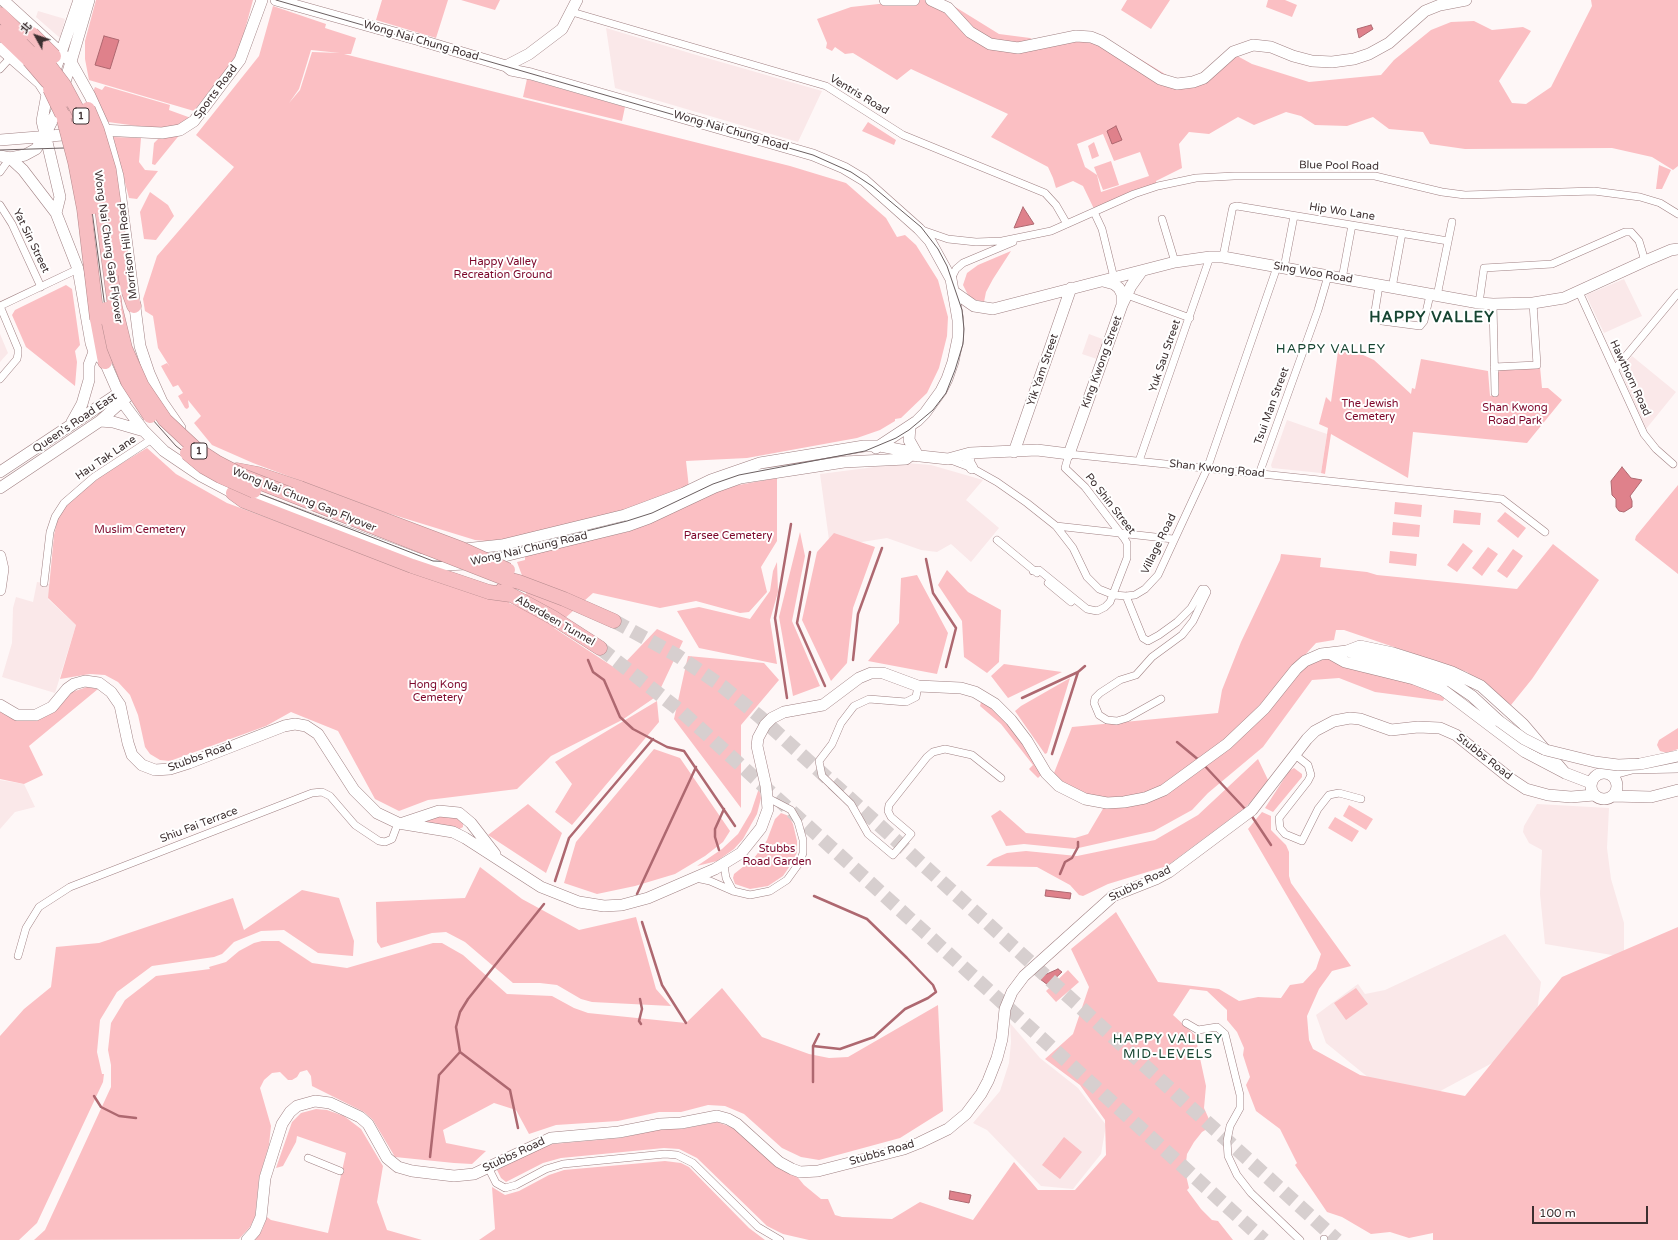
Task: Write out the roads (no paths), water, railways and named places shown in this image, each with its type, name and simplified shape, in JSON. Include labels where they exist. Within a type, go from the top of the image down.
[{"type":"highway","name":"Wong Nai Chung Gap Flyover","points":[[5,6],[64,85],[85,124],[93,149],[115,307],[125,348],[142,386],[165,420],[195,448],[218,463],[243,476],[504,578],[519,582]]},
{"type":"highway","points":[[5,6],[56,58],[77,88],[90,112],[109,170],[124,279],[134,306]]},
{"type":"highway","name":"1","points":[[0,32],[33,64],[47,88]]},
{"type":"highway","name":"Wong Nai Chung Gap Flyover","points":[[47,88],[61,93],[74,122],[85,157],[109,327],[114,347],[135,395],[156,424],[184,451],[204,467],[236,483],[461,570],[493,584],[510,595]]},
{"type":"highway","points":[[47,88],[62,114],[75,162],[84,209],[97,319],[105,362]]},
{"type":"highway","name":"1","points":[[62,114],[74,122]]},
{"type":"highway","points":[[115,301],[124,279]]},
{"type":"highway","points":[[238,470],[258,474],[300,488],[477,556],[508,570],[519,582]]},
{"type":"highway","points":[[233,493],[244,501],[464,584],[489,592],[510,595]]},
{"type":"highway","name":"Aberdeen Tunnel","points":[[519,582],[570,601],[614,621]]},
{"type":"highway","name":"Aberdeen Tunnel","points":[[510,595],[531,605],[600,648]]},
{"type":"main road","points":[[5,157],[25,155],[36,149],[56,113],[66,58],[80,0]]},
{"type":"main road","points":[[56,213],[60,197],[44,137],[42,121],[47,88],[66,58],[89,0]]},
{"type":"main road","name":"Sports Road","points":[[110,129],[169,132],[180,130],[194,121],[240,60],[262,0]]},
{"type":"main road","name":"Wong Nai Chung Road","points":[[276,0],[506,66],[511,70],[532,74],[818,157],[844,168],[864,180],[919,229],[938,254],[951,279],[958,320],[958,338],[951,370],[935,400],[925,413],[910,426],[859,460]]},
{"type":"main road","points":[[506,66],[524,57],[562,28],[572,12],[577,0]]},
{"type":"main road","points":[[885,0],[914,0]]},
{"type":"main road","points":[[931,0],[948,8],[970,32],[990,44],[1018,48],[1076,36],[1091,37],[1101,41],[1156,76],[1177,84],[1193,82],[1204,78],[1233,52],[1253,45],[1266,46],[1294,56],[1318,62],[1339,62],[1361,57],[1389,43],[1425,11],[1444,4],[1466,0]]},
{"type":"main road","name":"Morrison Hill Road","points":[[5,6],[66,58],[80,78],[100,116],[110,129],[119,182],[140,346],[149,373]]},
{"type":"main road","points":[[14,61],[28,66],[35,65],[45,55],[46,48],[44,38]]},
{"type":"main road","points":[[0,48],[47,88]]},
{"type":"main road","points":[[524,57],[526,66],[532,74]]},
{"type":"main road","points":[[80,78],[96,162],[115,301],[127,350],[139,380]]},
{"type":"main road","points":[[0,140],[67,136],[90,131],[110,129]]},
{"type":"main road","points":[[67,136],[88,150],[96,162]]},
{"type":"main road","points":[[5,157],[32,180],[56,213],[78,269],[90,343],[94,352],[105,362],[121,398]]},
{"type":"main road","name":"Sing Woo Road","points":[[954,292],[974,306],[993,309],[1175,262],[1210,257],[1223,257],[1479,303],[1533,303],[1564,298],[1676,248]]},
{"type":"main road","name":"King Kwong Street","points":[[1069,454],[1122,305],[1140,272]]},
{"type":"main road","points":[[1102,281],[1114,284],[1119,288],[1122,294],[1122,305]]},
{"type":"main road","name":"Yik Yam Street","points":[[1014,452],[1071,288]]},
{"type":"main road","points":[[68,428],[82,404],[89,380],[90,365],[94,352]]},
{"type":"main road","name":"Wong Nai Chung Road","points":[[149,373],[162,402],[186,436],[198,447],[255,480],[406,539],[437,547],[473,549],[502,545],[625,515],[684,493],[711,480],[760,463],[864,446],[880,446]]},
{"type":"main road","name":"Queen's Road East","points":[[0,488],[100,421],[139,380],[149,373]]},
{"type":"main road","name":"Wong Nai Chung Road","points":[[121,398],[144,431],[152,439],[182,464],[233,493],[247,495],[416,558],[445,565],[464,564],[627,526],[649,518],[715,487],[740,478],[859,460],[906,459],[915,455]]},
{"type":"main road","name":"Queen's Road East","points":[[0,472],[68,428],[121,398]]},
{"type":"main road","points":[[100,421],[113,422],[144,431]]},
{"type":"main road","points":[[910,426],[910,440],[915,455]]},
{"type":"main road","name":"Shan Kwong Road","points":[[880,446],[906,451],[915,455],[948,459],[970,453],[1037,450],[1069,454]]},
{"type":"main road","points":[[970,453],[968,460],[972,468]]},
{"type":"main road","points":[[0,556],[3,569],[0,583]]},
{"type":"main road","name":"Stubbs Road","points":[[0,705],[17,715],[36,715],[52,707],[67,689],[74,684],[84,681],[99,683],[108,689],[118,701],[129,747],[134,758],[142,765],[155,770],[170,769],[189,763],[284,726],[295,724],[306,726],[320,736],[361,800],[377,813],[398,824],[420,828],[442,829],[458,834],[541,888],[566,898],[594,905],[613,906],[632,903],[696,878],[724,865],[741,853],[761,828],[767,814],[768,798],[757,746],[763,728],[772,718],[784,712],[824,705],[860,678],[871,673],[883,674],[918,686],[961,688],[982,695],[1011,720],[1051,780],[1063,789],[1085,799],[1116,803],[1145,798],[1164,790],[1202,763],[1236,736],[1255,718],[1301,665],[1311,658],[1360,646],[1376,649],[1457,674],[1486,690],[1517,719],[1565,773]]},
{"type":"main road","points":[[1338,652],[1450,681],[1472,696],[1515,733],[1535,745],[1558,753],[1595,762],[1629,765],[1659,761],[1678,756]]},
{"type":"main road","name":"Stubbs Road","points":[[1338,652],[1345,662],[1414,678],[1443,690],[1453,696],[1510,743],[1544,764],[1577,778],[1592,789]]},
{"type":"main road","name":"Stubbs Road","points":[[247,1240],[255,1231],[261,1217],[267,1171],[282,1124],[290,1112],[305,1103],[315,1101],[330,1102],[354,1112],[368,1124],[390,1162],[405,1170],[461,1176],[474,1174],[551,1138],[619,1132],[660,1124],[682,1123],[717,1116],[728,1119],[737,1124],[779,1162],[800,1172],[818,1171],[904,1149],[919,1143],[948,1129],[966,1114],[981,1094],[988,1082],[997,1058],[1002,1039],[1005,1009],[1012,992],[1024,976],[1113,896],[1156,879],[1169,872],[1248,813],[1264,796],[1294,754],[1315,731],[1334,721],[1360,719],[1391,730],[1418,727],[1440,728],[1456,735],[1521,786],[1548,795],[1571,797],[1592,789]]},
{"type":"main road","points":[[1577,778],[1611,782],[1656,768],[1678,767]]},
{"type":"main road","points":[[1611,782],[1603,799],[1592,789],[1595,776],[1611,782],[1651,797],[1678,790]]},
{"type":"main road","points":[[398,824],[439,811],[452,812],[464,816],[467,822],[466,828],[463,832],[458,834]]},
{"type":"main road","name":"Stubbs Road","points":[[464,816],[501,861]]},
{"type":"street","name":"Ventris Road","points":[[572,12],[826,86],[903,135],[1045,193],[1056,205],[1067,224]]},
{"type":"street","points":[[0,69],[14,61]]},
{"type":"street","points":[[0,172],[5,157]]},
{"type":"street","name":"Blue Pool Road","points":[[919,229],[948,239],[968,241],[1002,241],[1051,231],[1158,186],[1196,178],[1228,176],[1361,176],[1386,178],[1442,192],[1465,195],[1594,191],[1640,197],[1660,203],[1678,214]]},
{"type":"street","name":"Yat Sin Street","points":[[0,205],[12,224],[41,287]]},
{"type":"street","name":"Hip Wo Lane","points":[[1223,257],[1233,207],[1237,206],[1448,241]]},
{"type":"street","points":[[1094,212],[1102,229],[1114,278]]},
{"type":"street","name":"Village Road","points":[[948,459],[972,468],[1012,492],[1056,526],[1070,542],[1091,582],[1099,589],[1114,595],[1126,596],[1139,592],[1151,585],[1158,575],[1207,469],[1280,267],[1294,216]]},
{"type":"street","points":[[1162,219],[1175,262]]},
{"type":"street","points":[[1380,286],[1375,311],[1376,316],[1382,321],[1420,326],[1424,321],[1434,296],[1452,222]]},
{"type":"street","points":[[1342,278],[1352,225]]},
{"type":"street","points":[[1479,303],[1484,268],[1552,264],[1625,232],[1631,232],[1640,241],[1645,261]]},
{"type":"street","points":[[1392,288],[1402,233]]},
{"type":"street","name":"Blue Pool Road","points":[[951,279],[956,269],[963,263],[1028,236]]},
{"type":"street","name":"Yuk Sau Street","points":[[1139,461],[1210,257]]},
{"type":"street","points":[[0,379],[17,359],[18,350],[0,306],[78,269]]},
{"type":"street","name":"Tsui Man Street","points":[[1259,474],[1318,310],[1328,276]]},
{"type":"street","name":"Hawthorn Road","points":[[1579,292],[1644,434],[1656,449],[1674,464]]},
{"type":"street","points":[[1615,369],[1678,293]]},
{"type":"street","points":[[1127,294],[1190,318]]},
{"type":"street","points":[[1494,366],[1537,365],[1533,303]]},
{"type":"street","points":[[1492,304],[1495,393]]},
{"type":"street","name":"Hau Tak Lane","points":[[44,583],[50,532],[55,517],[64,503],[94,477],[152,439]]},
{"type":"street","name":"Shan Kwong Road","points":[[1069,454],[1502,499],[1545,532]]},
{"type":"street","name":"Po Shin Street","points":[[1069,454],[1065,468],[1085,487],[1127,543],[1128,550],[1114,595]]},
{"type":"street","points":[[1056,526],[1174,539]]},
{"type":"street","points":[[997,540],[1071,602]]},
{"type":"street","points":[[1034,571],[1039,570],[1087,609],[1092,611],[1097,611],[1106,607],[1114,595]]},
{"type":"street","points":[[1126,596],[1143,638],[1148,641],[1177,622],[1190,608],[1202,589],[1205,589],[1207,592],[1189,628],[1174,642],[1152,657],[1134,677],[1120,680],[1100,693],[1095,698],[1094,707],[1102,717],[1117,721],[1127,718],[1161,699]]},
{"type":"street","points":[[918,686],[916,698],[906,702],[869,698],[854,706],[841,723],[832,744],[819,760],[822,776],[851,804],[868,834],[893,855],[911,834],[891,817],[888,811],[889,805],[927,757],[933,752],[945,749],[972,756],[1001,778]]},
{"type":"street","points":[[1294,754],[1308,765],[1311,774],[1308,781],[1279,818],[1280,828],[1285,834],[1302,840],[1318,809],[1329,795],[1339,793],[1361,798]]},
{"type":"street","name":"Shiu Fai Terrace","points":[[18,956],[26,928],[39,907],[70,887],[308,794],[320,792],[330,796],[355,825],[379,840],[385,842],[392,839],[398,824]]},
{"type":"street","points":[[696,878],[710,881],[733,891],[750,895],[770,891],[787,880],[800,862],[803,853],[803,840],[796,816],[785,805],[768,798]]},
{"type":"street","points":[[724,865],[726,878],[733,891]]},
{"type":"street","points":[[1186,1022],[1198,1030],[1217,1027],[1225,1034],[1240,1095],[1240,1108],[1230,1126],[1227,1141],[1228,1156],[1237,1175],[1251,1193],[1300,1240]]},
{"type":"street","points":[[488,1167],[496,1183],[505,1188],[516,1185],[546,1169],[562,1164],[661,1155],[677,1155],[693,1162],[758,1227],[780,1240]]},
{"type":"street","points":[[308,1158],[340,1171]]},
{"type":"waterway","points":[[787,698],[775,618],[791,524]]},
{"type":"waterway","points":[[853,660],[858,614],[882,548]]},
{"type":"waterway","points":[[810,552],[797,623],[825,686]]},
{"type":"waterway","points":[[926,559],[933,593],[956,628],[946,667]]},
{"type":"waterway","points":[[588,660],[593,672],[604,680],[620,717],[633,729],[667,747],[684,751],[735,826]]},
{"type":"waterway","points":[[1022,698],[1078,672],[1085,666]]},
{"type":"waterway","points":[[1052,754],[1078,672]]},
{"type":"waterway","points":[[555,881],[569,838],[653,739]]},
{"type":"waterway","points":[[1177,742],[1200,761]]},
{"type":"waterway","points":[[1203,764],[1246,810]]},
{"type":"waterway","points":[[637,894],[696,767]]},
{"type":"waterway","points":[[719,850],[715,837],[715,829],[724,809]]},
{"type":"waterway","points":[[1251,815],[1271,845]]},
{"type":"waterway","points":[[1060,874],[1065,862],[1072,858],[1078,847],[1078,842]]},
{"type":"waterway","points":[[813,1046],[840,1049],[874,1037],[905,1009],[928,998],[936,992],[933,985],[867,919],[814,896]]},
{"type":"waterway","points":[[430,1157],[439,1075],[460,1052],[456,1027],[460,1012],[468,999],[544,904]]},
{"type":"waterway","points":[[642,922],[662,985],[686,1023]]},
{"type":"waterway","points":[[640,999],[642,1009],[639,1021],[641,1024]]},
{"type":"waterway","points":[[813,1082],[813,1046],[819,1034]]},
{"type":"waterway","points":[[460,1052],[510,1090],[518,1128]]},
{"type":"waterway","points":[[94,1096],[101,1107],[119,1116],[136,1118]]},
{"type":"tunnel","points":[[614,621],[678,656],[722,686],[760,717],[1337,1240]]},
{"type":"tunnel","points":[[600,648],[682,712],[1264,1240]]},
{"type":"tram line","points":[[0,150],[64,148],[76,154],[83,163],[87,174],[106,315],[116,356],[130,386],[144,410],[176,446],[201,465],[237,485],[433,561],[462,562],[627,521],[652,513],[713,484],[739,475],[865,451],[896,438],[909,430],[933,410],[946,393],[963,344],[964,329],[962,310],[947,266],[938,249],[921,227],[872,186],[851,172],[813,155],[276,0]]},
{"type":"district","name":"HAPPY VALLEY","points":[[1432,318]]},
{"type":"district","name":"HAPPY VALLEY","points":[[1331,350]]},
{"type":"district","name":"HAPPY VALLEY MID-LEVELS","points":[[1168,1048]]},
{"type":"park label","name":"Happy Valley Recreation Ground","points":[[503,268]]},
{"type":"park label","name":"The Jewish Cemetery","points":[[1370,410]]},
{"type":"park label","name":"Shan Kwong Road Park","points":[[1515,414]]},
{"type":"park label","name":"Muslim Cemetery","points":[[140,530]]},
{"type":"park label","name":"Parsee Cemetery","points":[[728,536]]},
{"type":"park label","name":"Hong Kong Cemetery","points":[[438,691]]},
{"type":"park label","name":"Stubbs Road Garden","points":[[777,855]]}]
